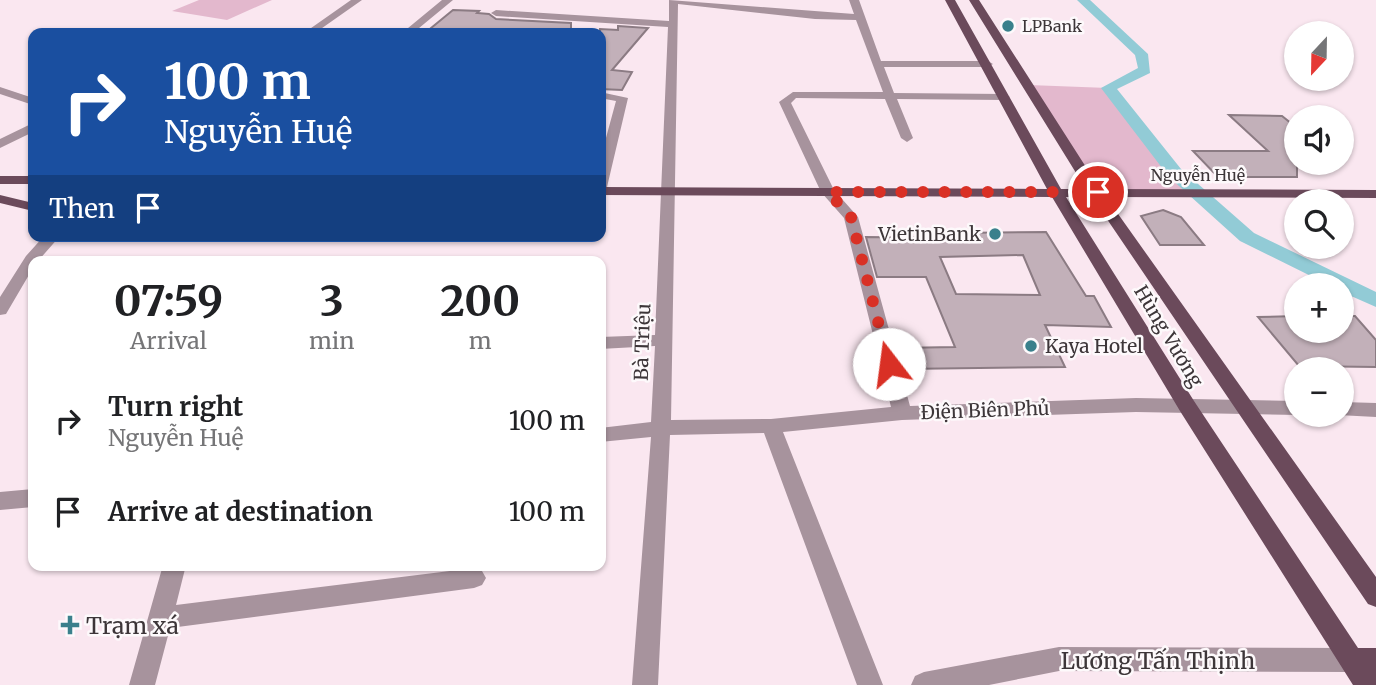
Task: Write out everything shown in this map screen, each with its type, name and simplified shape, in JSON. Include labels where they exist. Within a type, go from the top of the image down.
[{"type":"main road","name":"Hùng Vương","points":[[950,0],[1058,193],[1187,406],[1364,660],[1368,685]]},
{"type":"main road","name":"Hùng Vương","points":[[974,0],[1079,168],[1376,596]]},
{"type":"main road","points":[[988,65],[1016,65]]},
{"type":"main road","points":[[0,180],[28,180]]},
{"type":"main road","name":"Nguyễn Huệ","points":[[606,189],[667,192],[1376,194]]},
{"type":"main road","points":[[0,199],[28,206]]},
{"type":"street","points":[[316,28],[358,0]]},
{"type":"street","points":[[413,28],[448,0]]},
{"type":"street","points":[[674,0],[815,16],[860,17]]},
{"type":"street","name":"Bà Triệu","points":[[645,685],[661,428],[674,0]]},
{"type":"street","points":[[854,0],[867,41],[879,64],[888,94],[907,138]]},
{"type":"street","points":[[496,13],[673,24]]},
{"type":"street","points":[[879,64],[988,65]]},
{"type":"street","points":[[0,90],[28,100]]},
{"type":"street","points":[[902,413],[851,217],[828,192],[787,108],[787,98],[793,95],[888,94],[1004,97]]},
{"type":"street","points":[[606,96],[622,98],[606,164]]},
{"type":"street","points":[[0,144],[6,136],[28,129]]},
{"type":"street","points":[[34,256],[47,242]]},
{"type":"street","points":[[0,310],[28,264]]},
{"type":"street","points":[[606,342],[663,340]]},
{"type":"street","name":"Điện Biên Phủ","points":[[606,434],[661,428],[771,426],[902,413],[1136,405],[1284,408]]},
{"type":"street","points":[[1354,409],[1376,410]]},
{"type":"street","points":[[771,426],[870,685]]},
{"type":"street","points":[[0,501],[28,498]]},
{"type":"street","points":[[142,685],[173,571]]},
{"type":"street","points":[[161,618],[474,578]]},
{"type":"street","name":"Lương Tấn Thịnh","points":[[924,685],[1059,659],[1364,660]]},
{"type":"shaded area","points":[[199,0],[272,0],[227,20],[172,11]]},
{"type":"shaded area","points":[[1029,85],[1108,88],[1175,173],[1200,193],[1098,192]]},
{"type":"building","points":[[453,10],[479,11],[477,13],[489,14],[496,19],[571,23],[571,28],[431,28]]},
{"type":"building","points":[[618,26],[648,28],[612,70],[632,72],[622,90],[606,89],[606,29],[618,30]]},
{"type":"building","points":[[1229,115],[1284,118],[1284,175],[1297,177],[1218,177],[1193,151],[1268,151]]},
{"type":"building","points":[[1163,210],[1181,217],[1204,245],[1160,245],[1141,216]]},
{"type":"building","points":[[1046,232],[1086,296],[1094,296],[1111,327],[1045,325],[1065,367],[902,369],[897,348],[955,347],[926,277],[877,277],[866,237],[959,238],[957,233]],"holes":[[[1023,255],[1040,295],[956,294],[940,257]]]},
{"type":"building","points":[[1284,316],[1284,343],[1354,343],[1355,316],[1376,340],[1376,367],[1354,367],[1354,357],[1291,357],[1258,317]]},
{"type":"waterway","points":[[1083,0],[1141,54],[1145,70],[1108,88],[1175,173],[1247,237],[1376,300]]},
{"type":"place","name":"LPBank","points":[[1008,26]]},
{"type":"place","name":"VietinBank","points":[[995,234]]},
{"type":"place","name":"Kaya Hotel","points":[[1031,346]]},
{"type":"place","name":"Trạm xá","points":[[70,625]]},
{"type":"route","points":[[889,364],[851,217],[828,192],[1098,192]]}]
